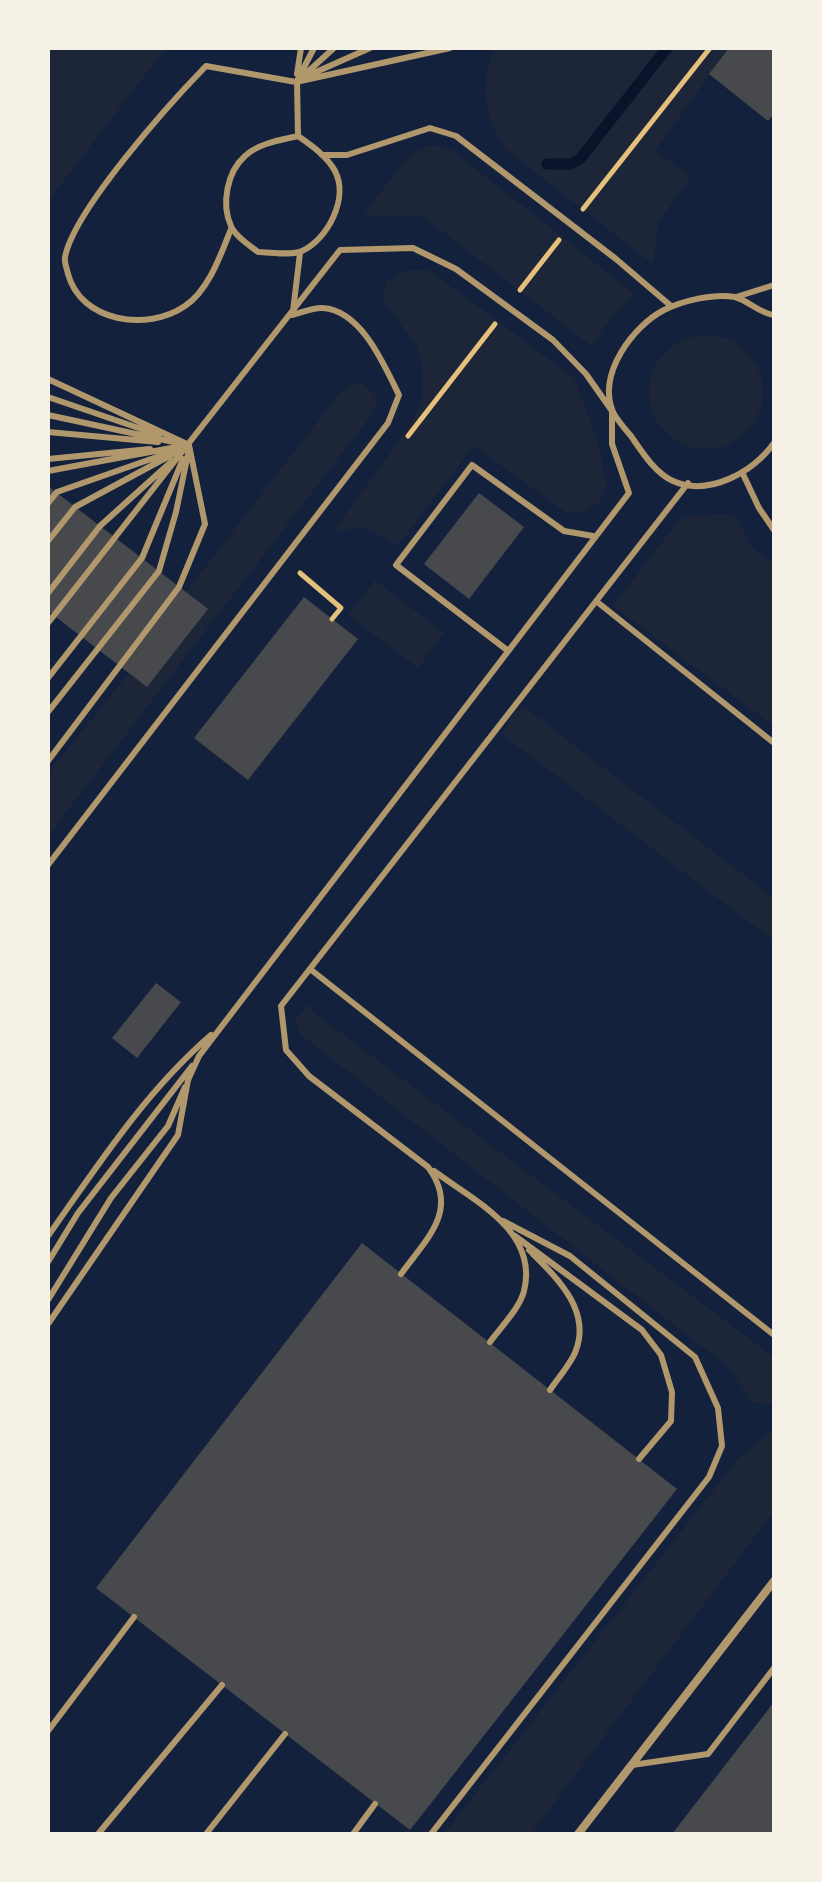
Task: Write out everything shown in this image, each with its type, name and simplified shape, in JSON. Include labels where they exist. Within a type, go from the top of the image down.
[{"type":"street","points":[[578,1834],[774,1581]]},
{"type":"lane","points":[[231,229],[258,252],[300,253],[321,238],[336,212],[340,189],[335,170],[298,136],[296,82],[301,48]]},
{"type":"lane","points":[[296,82],[314,48]]},
{"type":"lane","points":[[296,82],[334,48]]},
{"type":"lane","points":[[296,82],[370,48]]},
{"type":"lane","points":[[298,136],[267,144],[245,156],[230,179],[225,204],[231,229],[214,272],[185,306],[141,321],[95,313],[73,290],[64,259],[80,219],[169,104],[206,66],[296,82],[450,48]]},
{"type":"lane","points":[[322,155],[347,155],[430,128],[456,136],[594,241],[671,306]]},
{"type":"lane","points":[[48,623],[340,250],[413,248],[456,269],[553,340],[586,374],[648,460],[673,481],[707,487],[742,472],[764,457],[774,443]]},
{"type":"lane","points":[[292,315],[300,253]]},
{"type":"lane","points":[[48,1262],[78,1213],[593,536],[629,493],[612,444],[610,389],[618,359],[635,329],[671,306],[697,299],[736,297],[774,285]]},
{"type":"lane","points":[[736,297],[764,314],[774,315]]},
{"type":"lane","points":[[48,865],[388,423],[399,395],[370,341],[344,316],[322,307],[292,315]]},
{"type":"lane","points":[[48,379],[189,445]]},
{"type":"lane","points":[[48,397],[189,445]]},
{"type":"lane","points":[[48,415],[189,445]]},
{"type":"lane","points":[[48,432],[189,445]]},
{"type":"lane","points":[[48,459],[189,445]]},
{"type":"lane","points":[[48,471],[189,445]]},
{"type":"lane","points":[[48,503],[57,492],[189,445]]},
{"type":"lane","points":[[48,541],[75,507],[189,445]]},
{"type":"lane","points":[[48,593],[100,526],[189,445]]},
{"type":"lane","points":[[48,678],[142,558],[189,445]]},
{"type":"lane","points":[[48,712],[159,571],[176,512],[189,445]]},
{"type":"lane","points":[[48,761],[179,587],[205,524],[189,445]]},
{"type":"lane","points":[[507,650],[396,565],[472,465],[555,526],[593,536]]},
{"type":"lane","points":[[742,472],[759,508],[774,530]]},
{"type":"lane","points":[[431,1834],[709,1477],[722,1446],[718,1408],[695,1357],[570,1256],[503,1221],[309,1076],[286,1050],[281,1006],[688,483]]},
{"type":"lane","points":[[596,601],[774,743]]},
{"type":"lane","points":[[310,969],[774,1335]]},
{"type":"lane","points":[[48,1236],[129,1121],[181,1061],[220,1028]]},
{"type":"lane","points":[[48,1300],[111,1198],[168,1126],[199,1056]]},
{"type":"lane","points":[[48,1324],[178,1135],[188,1080]]},
{"type":"lane","points":[[401,1274],[437,1224],[443,1210],[435,1177],[428,1167]]},
{"type":"lane","points":[[503,1221],[567,1288],[578,1317],[576,1351],[550,1390]]},
{"type":"lane","points":[[490,1342],[524,1293],[526,1264],[515,1236]]},
{"type":"lane","points":[[515,1236],[642,1330],[661,1355],[672,1392],[671,1421],[639,1459]]},
{"type":"lane","points":[[48,1731],[134,1617]]},
{"type":"lane","points":[[632,1765],[708,1754],[774,1668]]},
{"type":"lane","points":[[98,1834],[222,1685]]},
{"type":"lane","points":[[206,1834],[285,1734]]},
{"type":"lane","points":[[353,1834],[375,1804]]},
{"type":"path","points":[[583,209],[710,48]]},
{"type":"path","points":[[520,290],[562,236]]},
{"type":"path","points":[[401,445],[498,320]]},
{"type":"path","points":[[307,564],[299,575],[341,608],[332,619]]},
{"type":"shaded area","points":[[48,48],[166,48],[48,201]]},
{"type":"shaded area","points":[[495,48],[729,48],[655,151],[691,176],[659,222],[653,264],[508,151],[493,126],[486,101],[487,76]]},
{"type":"shaded area","points":[[427,146],[440,146],[453,151],[635,294],[606,324],[593,347],[422,216],[375,216],[364,213],[410,155]]},
{"type":"shaded area","points":[[407,270],[429,270],[574,378],[596,436],[607,485],[599,502],[585,512],[565,512],[474,446],[398,545],[363,527],[333,532],[409,427],[422,400],[423,373],[417,346],[382,299],[387,281]]},
{"type":"shaded area","points":[[706,335],[728,340],[746,352],[758,370],[763,392],[758,414],[746,432],[728,444],[706,449],[684,444],[666,432],[654,414],[649,392],[654,370],[666,352],[684,340]]},
{"type":"shaded area","points":[[362,384],[375,395],[376,406],[369,418],[48,836],[48,774],[129,673],[147,687],[186,592],[339,394],[351,385]]},
{"type":"shaded area","points":[[725,514],[737,518],[750,545],[774,564],[774,726],[613,606],[682,516]]},
{"type":"shaded area","points":[[375,580],[444,633],[418,668],[348,615]]},
{"type":"shaded area","points":[[521,708],[528,710],[774,898],[774,941],[508,739],[503,734],[514,712]]},
{"type":"shaded area","points":[[309,1004],[313,1012],[771,1355],[774,1363],[771,1404],[750,1402],[731,1369],[300,1034],[296,1018]]},
{"type":"shaded area","points":[[774,1429],[774,1511],[531,1834],[444,1834],[738,1459]]},
{"type":"building","points":[[729,48],[774,48],[774,114],[768,121],[709,74]]},
{"type":"building","points":[[48,486],[208,609],[147,687],[48,611]]},
{"type":"building","points":[[479,493],[524,527],[469,599],[424,564]]},
{"type":"building","points":[[304,597],[358,639],[248,780],[194,738]]},
{"type":"building","points":[[156,983],[181,1002],[137,1058],[112,1038]]},
{"type":"building","points":[[362,1243],[677,1489],[410,1830],[96,1588]]},
{"type":"building","points":[[774,1702],[774,1834],[672,1834]]},
{"type":"waterway","points":[[547,164],[571,164],[580,159],[667,48]]}]
